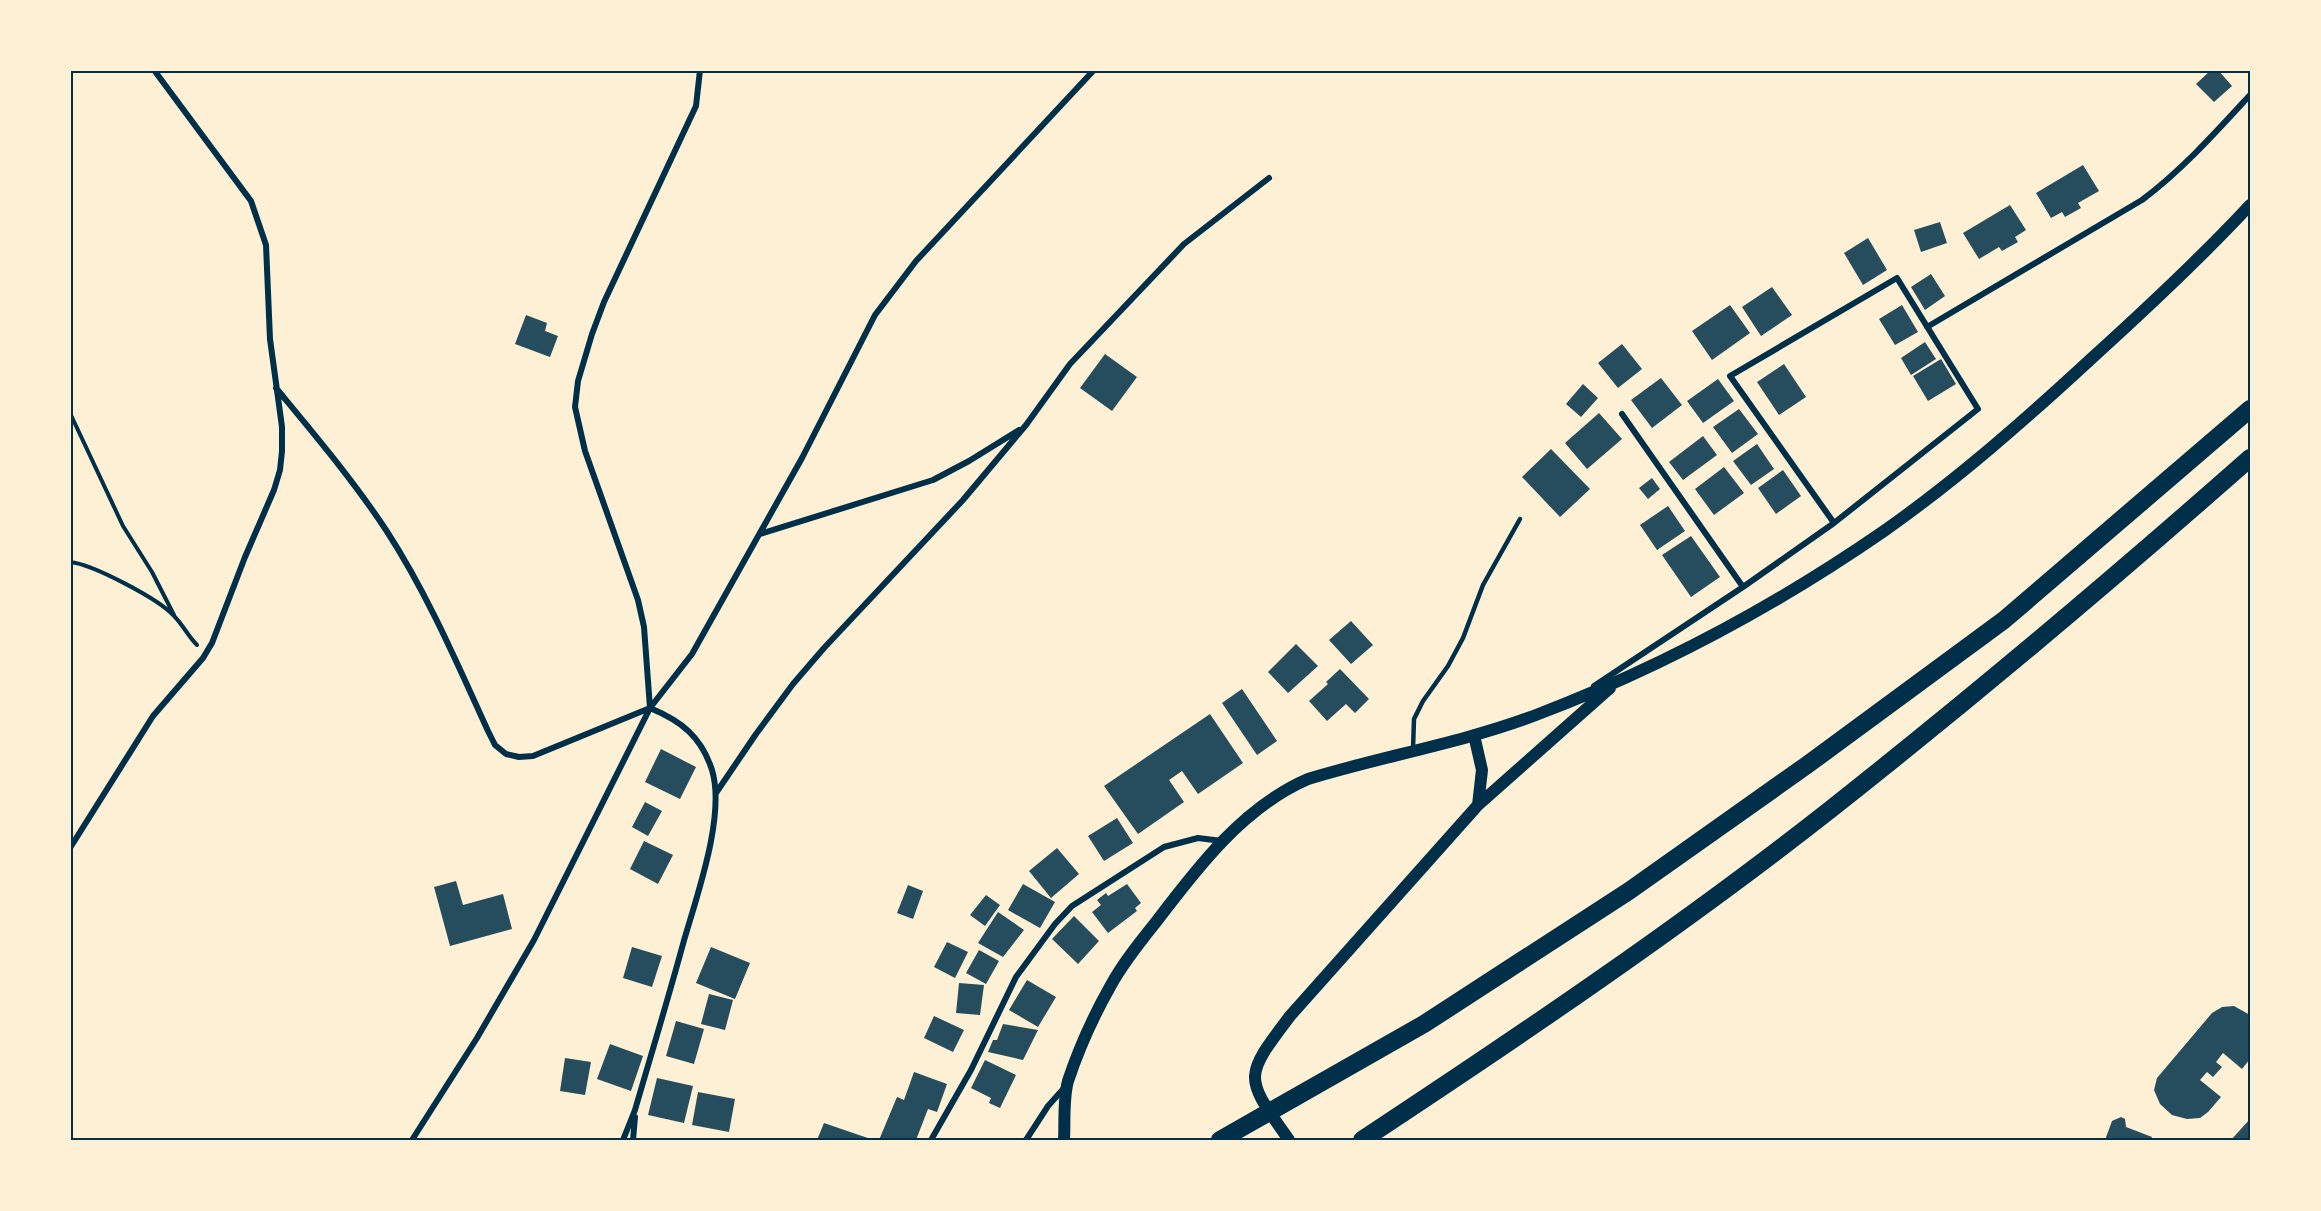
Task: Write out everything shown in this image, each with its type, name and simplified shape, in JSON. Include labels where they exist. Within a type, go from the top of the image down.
[{"type":"highway","points":[[1220,1140],[1424,1024],[1629,891],[1807,765],[1995,627],[2142,504],[2250,409]]},
{"type":"highway","points":[[1362,1140],[1454,1080],[1667,931],[1830,810],[2025,651],[2250,458]]},
{"type":"main road","points":[[1064,1140],[1067,1084],[1095,1014],[1112,983],[1169,904],[1222,841],[1257,810],[1295,784],[1339,770],[1474,735],[1534,716],[1575,699],[1717,632],[1825,569],[1921,504],[1998,442],[2126,327],[2250,206]]},
{"type":"main road","points":[[1289,1140],[1258,1096],[1254,1074],[1265,1049],[1290,1016],[1478,805],[1620,679]]},
{"type":"main road","points":[[1474,735],[1482,770],[1478,805]]},
{"type":"street","points":[[70,848],[153,716],[205,654],[223,619],[280,470],[282,427],[270,339],[266,245],[260,222],[251,201],[154,70]]},
{"type":"street","points":[[650,708],[644,627],[638,600],[585,451],[578,425],[575,396],[592,334],[604,302],[632,238],[696,106],[700,70]]},
{"type":"street","points":[[412,1140],[477,1038],[534,940],[650,708],[692,654],[802,458],[875,315],[895,286],[974,196],[1094,70]]},
{"type":"street","points":[[1927,327],[2142,200],[2164,184],[2250,95]]},
{"type":"street","points":[[716,794],[793,684],[963,500],[1026,425],[1070,364],[1184,244],[1269,178]]},
{"type":"street","points":[[1575,699],[1834,523],[1978,409],[1897,278],[1730,376],[1834,523]]},
{"type":"street","points":[[276,388],[339,465],[386,531],[432,612],[495,745],[506,754],[519,757],[533,756],[650,708],[673,718],[690,731],[704,751],[712,771],[716,794],[705,867],[635,1110],[623,1140]]},
{"type":"street","points":[[1622,414],[1743,587]]},
{"type":"street","points":[[759,534],[933,480],[969,461],[1026,425]]},
{"type":"street","points":[[931,1140],[971,1070],[1016,977],[1054,924],[1072,906],[1164,847],[1198,838],[1222,841]]},
{"type":"street","points":[[1026,1140],[1048,1106],[1067,1084]]},
{"type":"street","points":[[633,1140],[635,1110]]},
{"type":"lane","points":[[1413,752],[1414,719],[1463,638],[1483,585],[1521,519]]},
{"type":"path","points":[[70,413],[123,526],[152,572],[174,615],[189,638],[205,654]]},
{"type":"path","points":[[70,562],[95,569],[151,599],[174,615]]},
{"type":"building","points":[[2211,70],[2218,70],[2232,86],[2214,102],[2196,84]]},
{"type":"building","points":[[2083,165],[2099,191],[2078,203],[2081,208],[2065,217],[2062,212],[2051,218],[2036,193]]},
{"type":"building","points":[[2010,205],[2026,230],[2015,237],[2018,242],[2002,251],[1999,247],[1979,259],[1963,233]]},
{"type":"building","points":[[1940,222],[1947,243],[1921,252],[1914,230]]},
{"type":"building","points":[[1868,238],[1887,270],[1863,285],[1844,253]]},
{"type":"building","points":[[1931,274],[1945,296],[1925,310],[1911,287]]},
{"type":"building","points":[[1772,287],[1792,315],[1761,336],[1742,307]]},
{"type":"building","points":[[1730,305],[1750,333],[1712,360],[1692,331]]},
{"type":"building","points":[[1902,305],[1918,332],[1895,345],[1879,319]]},
{"type":"building","points":[[526,315],[547,323],[545,331],[558,336],[550,357],[515,344]]},
{"type":"building","points":[[1925,342],[1936,359],[1911,375],[1901,358]]},
{"type":"building","points":[[1622,344],[1642,369],[1618,388],[1598,363]]},
{"type":"building","points":[[1105,354],[1137,377],[1112,411],[1080,388]]},
{"type":"building","points":[[1941,359],[1956,384],[1928,401],[1913,376]]},
{"type":"building","points":[[1784,364],[1806,397],[1779,415],[1757,382]]},
{"type":"building","points":[[1661,378],[1682,405],[1652,428],[1631,400]]},
{"type":"building","points":[[1718,379],[1734,401],[1703,423],[1687,401]]},
{"type":"building","points":[[1583,384],[1598,398],[1581,417],[1566,404]]},
{"type":"building","points":[[1739,409],[1758,434],[1732,453],[1713,427]]},
{"type":"building","points":[[1599,413],[1622,439],[1587,469],[1565,443]]},
{"type":"building","points":[[1703,436],[1717,455],[1683,480],[1669,462]]},
{"type":"building","points":[[1757,444],[1774,469],[1751,485],[1733,461]]},
{"type":"building","points":[[1551,449],[1590,489],[1560,517],[1522,477]]},
{"type":"building","points":[[1724,467],[1744,493],[1714,515],[1695,489]]},
{"type":"building","points":[[1783,470],[1801,496],[1776,514],[1758,488]]},
{"type":"building","points":[[1652,478],[1660,489],[1648,499],[1639,488]]},
{"type":"building","points":[[1668,506],[1685,531],[1657,550],[1640,525]]},
{"type":"building","points":[[1691,536],[1720,577],[1691,597],[1662,555]]},
{"type":"building","points":[[1351,621],[1373,645],[1351,664],[1329,640]]},
{"type":"building","points":[[1296,644],[1318,666],[1288,693],[1268,672]]},
{"type":"building","points":[[1340,669],[1369,699],[1355,713],[1346,704],[1327,721],[1309,701],[1328,684],[1326,682]]},
{"type":"building","points":[[1242,689],[1277,741],[1257,755],[1222,703]]},
{"type":"building","points":[[1210,714],[1243,763],[1198,794],[1182,771],[1169,780],[1184,802],[1138,834],[1104,786]]},
{"type":"building","points":[[661,749],[696,767],[680,799],[645,782]]},
{"type":"building","points":[[645,802],[662,811],[648,836],[632,827]]},
{"type":"building","points":[[1117,818],[1133,843],[1104,861],[1088,836]]},
{"type":"building","points":[[644,841],[673,855],[658,884],[630,869]]},
{"type":"building","points":[[1057,848],[1079,874],[1051,898],[1029,871]]},
{"type":"building","points":[[456,881],[463,905],[503,894],[512,929],[450,946],[434,887]]},
{"type":"building","points":[[1023,884],[1055,902],[1040,928],[1008,910]]},
{"type":"building","points":[[1127,884],[1141,903],[1135,908],[1137,911],[1108,933],[1092,912],[1101,905],[1097,900],[1106,893],[1108,896]]},
{"type":"building","points":[[908,885],[923,891],[913,919],[897,913]]},
{"type":"building","points":[[986,895],[1000,905],[985,926],[970,915]]},
{"type":"building","points":[[998,912],[1024,930],[1003,957],[978,943]]},
{"type":"building","points":[[1074,916],[1099,941],[1078,964],[1052,939]]},
{"type":"building","points":[[947,942],[968,952],[955,978],[934,967]]},
{"type":"building","points":[[632,947],[662,956],[652,987],[623,978]]},
{"type":"building","points":[[711,947],[750,963],[735,999],[696,983]]},
{"type":"building","points":[[979,950],[999,961],[986,984],[966,973]]},
{"type":"building","points":[[1027,980],[1056,997],[1038,1027],[1009,1010]]},
{"type":"building","points":[[959,983],[984,985],[980,1015],[956,1013]]},
{"type":"building","points":[[709,994],[733,1000],[725,1030],[701,1024]]},
{"type":"building","points":[[2234,1006],[2250,1015],[2250,1059],[2242,1069],[2223,1053],[2216,1062],[2222,1067],[2213,1077],[2207,1072],[2200,1080],[2221,1097],[2200,1118],[2187,1119],[2172,1115],[2160,1104],[2154,1090],[2157,1078],[2212,1013],[2222,1007]]},
{"type":"building","points":[[934,1016],[964,1030],[953,1052],[924,1038]]},
{"type":"building","points":[[676,1021],[704,1029],[694,1064],[666,1056]]},
{"type":"building","points":[[1003,1024],[1038,1030],[1023,1060],[988,1052],[993,1040],[997,1040]]},
{"type":"building","points":[[610,1044],[643,1056],[631,1091],[597,1079]]},
{"type":"building","points":[[565,1058],[591,1062],[585,1095],[560,1091]]},
{"type":"building","points":[[985,1060],[1016,1075],[1000,1108],[989,1103],[991,1098],[971,1088]]},
{"type":"building","points":[[914,1072],[947,1084],[937,1112],[928,1109],[916,1140],[879,1140],[897,1097],[904,1100]]},
{"type":"building","points":[[657,1078],[693,1086],[684,1123],[648,1115]]},
{"type":"building","points":[[698,1092],[735,1099],[729,1132],[692,1125]]},
{"type":"building","points":[[2121,1117],[2125,1119],[2126,1127],[2152,1137],[2151,1140],[2105,1140],[2112,1121]]},
{"type":"building","points":[[2250,1119],[2250,1140],[2231,1140]]},
{"type":"building","points":[[824,1123],[856,1134],[874,1140],[817,1140]]}]
